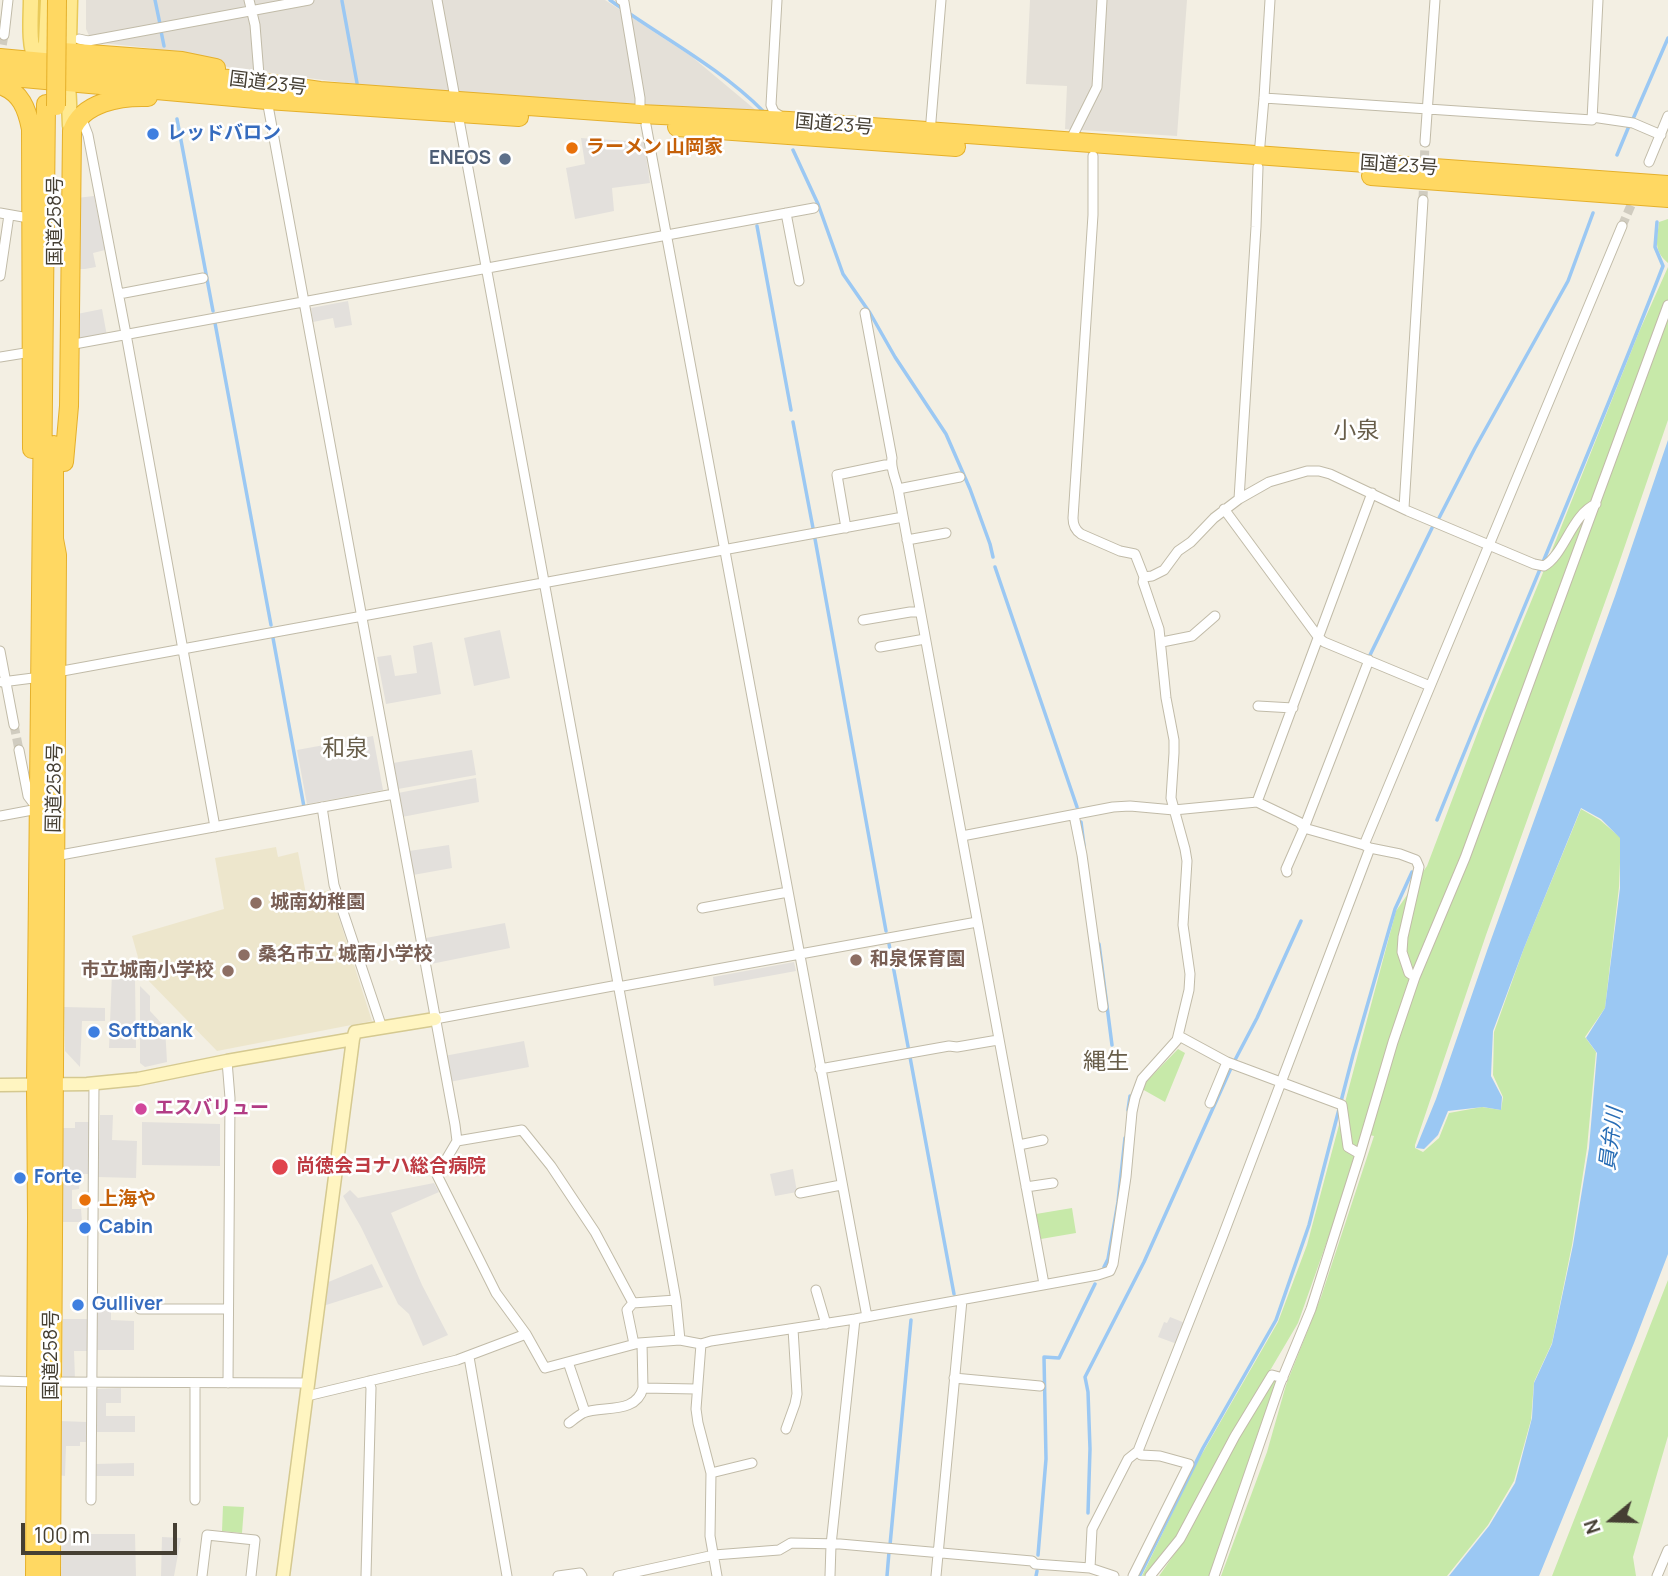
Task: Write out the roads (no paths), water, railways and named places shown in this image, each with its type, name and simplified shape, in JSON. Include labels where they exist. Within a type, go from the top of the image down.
[{"type":"highway","name":"国道258号","points":[[47,0],[57,231],[54,539],[57,555],[38,809],[36,1085],[51,1576]]},
{"type":"highway","name":"国道258号","points":[[35,1576],[54,1085],[54,856],[41,515],[51,105],[57,0]]},
{"type":"highway","points":[[2,41],[71,62]]},
{"type":"highway","points":[[38,54],[1,74],[11,90],[24,103],[31,129],[31,440],[41,515]]},
{"type":"highway","name":"国道23号","points":[[1,74],[71,62],[182,61],[255,78],[272,78],[281,85],[457,107]]},
{"type":"highway","name":"国道23号","points":[[71,62],[204,93],[267,100],[457,107],[643,119],[1093,156],[1258,161],[1668,185]]},
{"type":"highway","points":[[57,555],[69,406],[66,219],[76,124],[94,107],[117,99],[204,93]]},
{"type":"highway","name":"国道23号","points":[[643,119],[789,121],[1069,143],[1668,198]]},
{"type":"main road","points":[[31,0],[31,28],[38,54]]},
{"type":"main road","points":[[38,54],[48,27],[47,0]]},
{"type":"main road","points":[[70,0],[70,125],[76,124]]},
{"type":"street","points":[[2,41],[8,0]]},
{"type":"street","points":[[248,0],[255,25],[255,78]]},
{"type":"street","points":[[71,62],[88,41],[309,0]]},
{"type":"street","points":[[437,0],[676,1300],[680,1340]]},
{"type":"street","points":[[778,0],[771,105],[774,112],[789,121]]},
{"type":"street","points":[[930,133],[941,0]]},
{"type":"street","points":[[1069,143],[1097,87],[1102,0]]},
{"type":"street","points":[[1239,499],[1270,0]]},
{"type":"street","points":[[1425,142],[1435,0]]},
{"type":"street","points":[[1264,98],[1592,120],[1598,0]]},
{"type":"street","points":[[624,7],[867,1317]]},
{"type":"street","points":[[267,100],[457,1141],[437,1175],[487,1276],[545,1368],[638,1344],[680,1340],[701,1344],[855,1320],[1098,1275],[1110,1271],[1113,1265],[1135,1098],[1142,1079],[1179,1036],[1190,974],[1183,925],[1187,861],[1171,798],[1174,740],[1166,698],[1159,628],[1135,554],[1120,551],[1081,534],[1073,523],[1093,215],[1093,156]]},
{"type":"street","points":[[1649,162],[1668,116]]},
{"type":"street","points":[[1592,117],[1633,123],[1661,135]]},
{"type":"street","points":[[76,124],[88,135],[215,827]]},
{"type":"street","points":[[1404,508],[1423,201]]},
{"type":"street","points":[[69,345],[814,208]]},
{"type":"street","points":[[786,213],[799,281]]},
{"type":"street","points":[[0,276],[4,214],[33,219]]},
{"type":"street","points":[[1095,1572],[1092,1529],[1128,1459],[1138,1451],[1212,1264],[1367,846],[1430,686],[1622,226]]},
{"type":"street","points":[[119,294],[204,278]]},
{"type":"street","points":[[1214,1576],[1283,1378],[1311,1309],[1415,977],[1465,858],[1668,305]]},
{"type":"street","points":[[864,313],[1044,1284]]},
{"type":"street","points":[[0,357],[31,352]]},
{"type":"street","points":[[846,528],[837,475],[891,465]]},
{"type":"street","points":[[1144,577],[1164,570],[1178,551],[1191,542],[1214,517],[1239,499],[1269,482],[1307,471],[1330,474],[1541,566],[1552,560],[1587,509],[1596,503]]},
{"type":"street","points":[[898,489],[960,477]]},
{"type":"street","points":[[1257,802],[1373,493]]},
{"type":"street","points":[[1224,509],[1319,638],[1430,686]]},
{"type":"street","points":[[3,682],[903,517]]},
{"type":"street","points":[[907,540],[946,533]]},
{"type":"street","points":[[863,620],[910,611],[920,612]]},
{"type":"street","points":[[1162,642],[1192,636],[1215,616]]},
{"type":"street","points":[[880,647],[925,639]]},
{"type":"street","points":[[0,650],[3,682],[14,725]]},
{"type":"street","points":[[1287,872],[1369,660]]},
{"type":"street","points":[[1258,706],[1293,708]]},
{"type":"street","points":[[0,816],[38,809],[27,796],[19,750]]},
{"type":"street","points":[[54,856],[394,794]]},
{"type":"street","points":[[962,836],[1113,807],[1174,810],[1257,802],[1299,822],[1304,828],[1416,860],[1419,867],[1402,953],[1409,973],[1415,977]]},
{"type":"street","points":[[322,807],[334,885],[382,1028]]},
{"type":"street","points":[[1074,815],[1103,1007]]},
{"type":"street","points":[[702,908],[788,892]]},
{"type":"street","points":[[283,1576],[355,1032],[977,922]]},
{"type":"street","points":[[1179,1036],[1227,1062],[1339,1104],[1348,1147],[1360,1154]]},
{"type":"street","points":[[0,1085],[94,1083],[149,1077],[353,1039]]},
{"type":"street","points":[[820,1069],[998,1040]]},
{"type":"street","points":[[227,1061],[230,1098],[228,1383]]},
{"type":"street","points":[[1210,1103],[1227,1062]]},
{"type":"street","points":[[91,1500],[94,1083]]},
{"type":"street","points":[[457,1141],[522,1130],[551,1166],[595,1232],[633,1303]]},
{"type":"street","points":[[1018,1145],[1044,1140]]},
{"type":"street","points":[[1026,1187],[1053,1183]]},
{"type":"street","points":[[800,1193],[841,1185]]},
{"type":"street","points":[[816,1290],[826,1324]]},
{"type":"street","points":[[569,1423],[585,1412],[625,1407],[641,1395],[643,1388],[638,1344],[627,1310],[633,1303],[676,1300]]},
{"type":"street","points":[[936,1576],[962,1300]]},
{"type":"street","points":[[140,1308],[228,1309]]},
{"type":"street","points":[[830,1576],[855,1320]]},
{"type":"street","points":[[786,1429],[797,1394],[793,1329]]},
{"type":"street","points":[[0,1381],[228,1383],[308,1390],[369,1381],[469,1357],[526,1334]]},
{"type":"street","points":[[701,1344],[696,1409],[711,1473],[709,1518],[717,1576]]},
{"type":"street","points":[[469,1357],[507,1576]]},
{"type":"street","points":[[568,1362],[585,1412]]},
{"type":"street","points":[[1150,1576],[1180,1539],[1228,1448],[1272,1375],[1283,1378]]},
{"type":"street","points":[[954,1378],[1041,1386]]},
{"type":"street","points":[[366,1576],[371,1388],[369,1381]]},
{"type":"street","points":[[195,1383],[195,1500]]},
{"type":"street","points":[[643,1388],[696,1390]]},
{"type":"street","points":[[1133,1576],[1189,1464],[1160,1456],[1141,1455],[1138,1451]]},
{"type":"street","points":[[711,1473],[752,1463]]},
{"type":"street","points":[[202,1576],[207,1535],[255,1540],[251,1576]]},
{"type":"street","points":[[618,1576],[714,1555],[779,1550],[791,1543],[1032,1561],[1035,1564],[1114,1576]]},
{"type":"street","points":[[1657,1576],[1668,1550]]},
{"type":"street","points":[[558,1576],[580,1573],[582,1576]]},
{"type":"water","name":"員弁川","points":[[1668,440],[1668,1254],[1539,1576],[1449,1576],[1489,1526],[1515,1483],[1532,1418],[1534,1383],[1552,1344],[1573,1245],[1589,1148],[1597,1053],[1586,1038],[1605,1008],[1620,888],[1620,838],[1601,819],[1581,808],[1493,1031],[1491,1076],[1502,1097],[1501,1110],[1483,1107],[1448,1111],[1438,1135],[1424,1149],[1416,1148],[1436,1099]]},
{"type":"waterway","points":[[155,0],[160,24]]},
{"type":"waterway","points":[[610,0],[708,66],[763,111]]},
{"type":"waterway","points":[[342,1],[357,83]]},
{"type":"waterway","points":[[161,31],[164,46]]},
{"type":"waterway","points":[[1633,119],[1668,38]]},
{"type":"waterway","points":[[177,119],[213,311]]},
{"type":"waterway","points":[[1617,155],[1629,126]]},
{"type":"waterway","points":[[793,150],[818,204],[843,274],[946,434],[970,489],[993,557]]},
{"type":"waterway","points":[[1439,518],[1568,281],[1593,213]]},
{"type":"waterway","points":[[1437,820],[1663,266],[1655,247],[1657,222]]},
{"type":"waterway","points":[[757,226],[791,410]]},
{"type":"waterway","points":[[215,323],[271,625]]},
{"type":"waterway","points":[[793,422],[813,528]]},
{"type":"waterway","points":[[1370,655],[1432,528]]},
{"type":"waterway","points":[[815,539],[886,931]]},
{"type":"waterway","points":[[995,567],[1077,807]]},
{"type":"waterway","points":[[273,638],[304,807]]},
{"type":"waterway","points":[[1081,822],[1084,846]]},
{"type":"waterway","points":[[1140,1575],[1203,1448],[1276,1320],[1309,1225],[1353,1055],[1395,909],[1412,872]]},
{"type":"waterway","points":[[1235,1060],[1301,921]]},
{"type":"waterway","points":[[889,944],[954,1294]]},
{"type":"waterway","points":[[1099,944],[1112,1045]]},
{"type":"waterway","points":[[1088,1513],[1090,1449],[1085,1377],[1144,1262],[1231,1068]]},
{"type":"waterway","points":[[1128,1110],[1130,1096]]},
{"type":"waterway","points":[[1104,1267],[1108,1259],[1118,1202],[1125,1138]]},
{"type":"waterway","points":[[1038,1555],[1046,1459],[1044,1357],[1059,1358],[1095,1284]]},
{"type":"waterway","points":[[890,1545],[911,1320]]},
{"type":"waterway","points":[[887,1576],[889,1552]]},
{"type":"waterway","points":[[1036,1576],[1037,1571]]},
{"type":"tunnel","points":[[0,58],[4,35]]},
{"type":"tunnel","points":[[1423,200],[1425,142]]},
{"type":"tunnel","points":[[1622,226],[1635,196]]},
{"type":"tunnel","points":[[42,219],[61,219]]},
{"type":"tunnel","points":[[14,725],[19,750]]},
{"type":"place","name":"レッドバロン","points":[[153,134]]},
{"type":"place","name":"ラーメン 山岡家","points":[[572,148]]},
{"type":"place","name":"ENEOS","points":[[505,159]]},
{"type":"place","name":"城南幼稚園","points":[[256,903]]},
{"type":"place","name":"桑名市立 城南小学校","points":[[244,955]]},
{"type":"place","name":"和泉保育園","points":[[856,960]]},
{"type":"place","name":"市立城南小学校","points":[[228,971]]},
{"type":"place","name":"Softbank","points":[[94,1032]]},
{"type":"place","name":"エスバリュー","points":[[141,1109]]},
{"type":"place","name":"尚徳会ヨナハ総合病院","points":[[280,1167]]},
{"type":"place","name":"Forte","points":[[20,1178]]},
{"type":"place","name":"上海や","points":[[85,1200]]},
{"type":"place","name":"Cabin","points":[[85,1228]]},
{"type":"place","name":"Gulliver","points":[[78,1305]]},
{"type":"district","name":"小泉","points":[[1356,432]]},
{"type":"district","name":"和泉","points":[[345,750]]},
{"type":"district","name":"縄生","points":[[1106,1063]]}]
